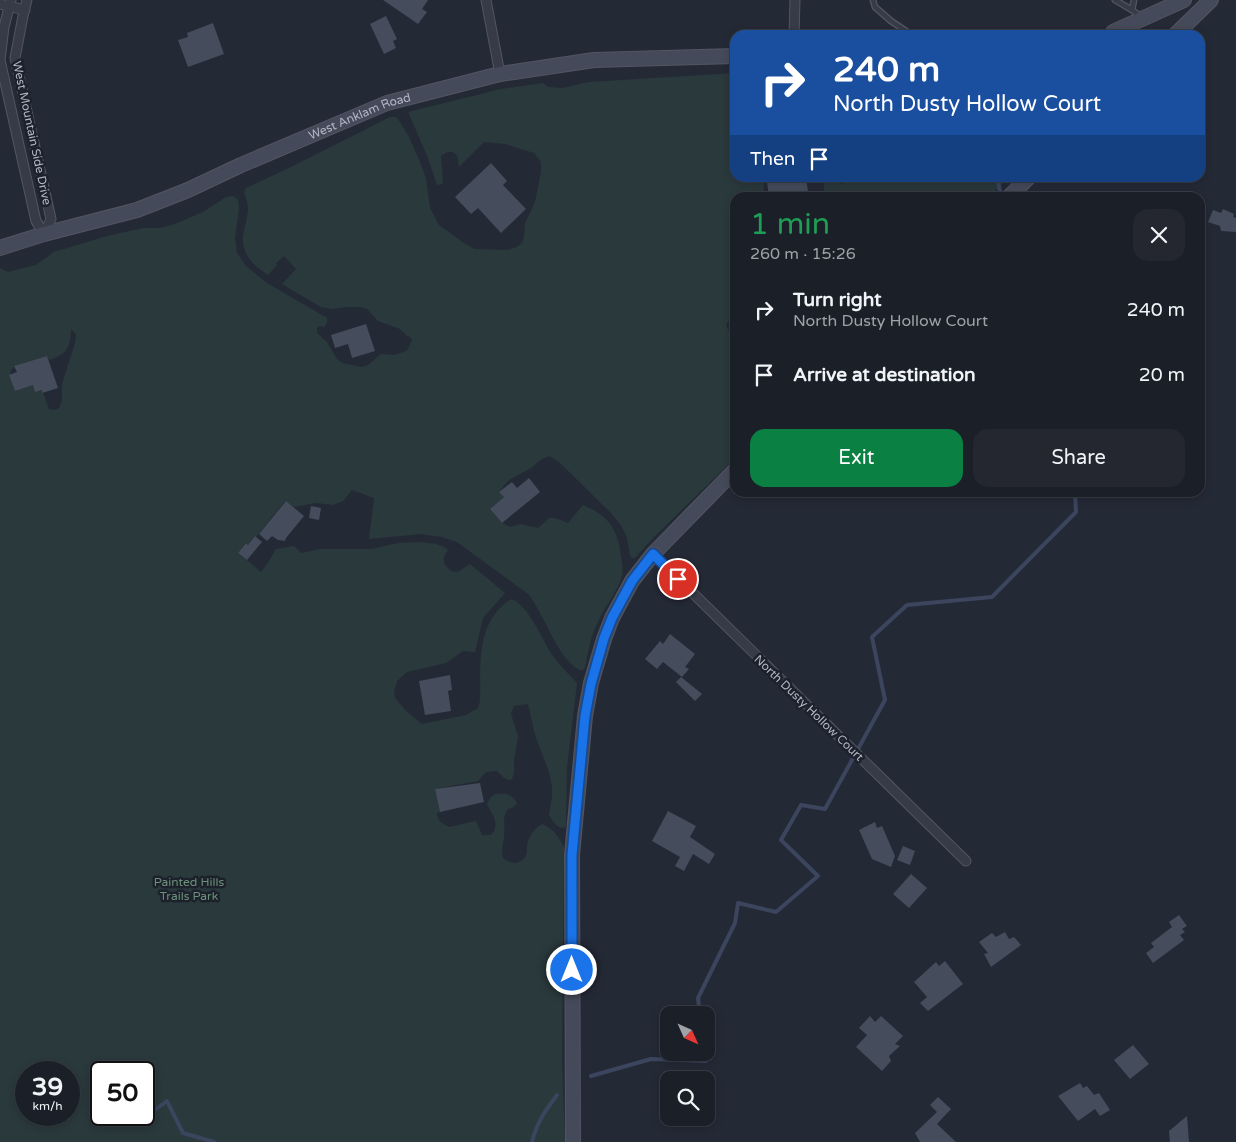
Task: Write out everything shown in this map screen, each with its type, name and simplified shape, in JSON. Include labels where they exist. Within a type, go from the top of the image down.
[{"type":"main road","points":[[1113,30],[1138,14],[1184,0]]},
{"type":"main road","points":[[1180,30],[1211,0]]},
{"type":"main road","name":"West Anklam Road","points":[[0,248],[44,234],[137,210],[188,190],[241,165],[387,103],[500,74],[594,60],[730,56]]},
{"type":"main road","points":[[1014,192],[1024,182]]},
{"type":"main road","points":[[573,1142],[572,855],[585,716],[591,684],[604,638],[612,618],[632,581],[653,554],[730,475]]},
{"type":"street","name":"West Mountain Side Drive","points":[[27,0],[15,58],[51,219],[44,234]]},
{"type":"street","points":[[486,0],[500,74]]},
{"type":"street","points":[[794,0],[794,30]]},
{"type":"street","name":"West Mountain Side Drive","points":[[7,3],[3,21],[0,60],[36,221],[44,234]]},
{"type":"street","points":[[7,3],[25,10]]},
{"type":"street","points":[[3,21],[21,26]]},
{"type":"street","name":"North Dusty Hollow Court","points":[[653,554],[966,861]]},
{"type":"lane","points":[[873,0],[875,7],[904,30]]},
{"type":"lane","points":[[1116,0],[1138,14]]},
{"type":"lane","points":[[1134,0],[1138,14]]},
{"type":"green space","name":"Painted Hills Trails Park","points":[[730,73],[730,182],[765,182],[765,192],[730,192],[730,319],[726,325],[730,334],[730,463],[634,559],[630,556],[627,538],[622,527],[612,514],[559,462],[549,456],[511,479],[499,492],[504,497],[490,509],[502,523],[511,527],[520,524],[538,528],[549,518],[568,523],[583,505],[605,518],[614,531],[620,546],[622,576],[594,631],[585,668],[582,671],[573,666],[566,658],[528,594],[457,542],[442,537],[421,534],[369,539],[374,498],[352,490],[343,501],[333,505],[316,503],[294,507],[285,501],[256,537],[248,545],[245,543],[238,553],[261,572],[276,549],[294,546],[301,553],[321,549],[372,549],[398,543],[421,542],[436,544],[448,550],[444,555],[445,564],[453,572],[458,572],[470,564],[505,593],[483,618],[475,652],[463,651],[446,663],[407,672],[397,681],[394,692],[395,698],[406,711],[422,724],[466,715],[478,708],[483,640],[492,618],[500,608],[512,599],[524,608],[554,657],[577,683],[567,768],[565,828],[557,826],[549,815],[552,795],[551,781],[546,762],[536,738],[527,704],[514,706],[511,714],[518,736],[512,779],[509,780],[503,777],[497,771],[486,772],[478,781],[435,789],[440,812],[437,813],[437,816],[441,822],[449,827],[476,821],[482,835],[491,835],[495,827],[495,820],[487,804],[491,798],[494,795],[506,794],[513,798],[517,804],[508,809],[505,816],[502,850],[503,858],[509,862],[516,863],[525,858],[530,837],[536,828],[542,824],[555,833],[564,847],[562,1059],[565,1142],[0,1142],[0,268],[8,272],[36,265],[54,252],[107,236],[143,228],[160,228],[175,224],[203,212],[226,197],[232,196],[238,200],[239,208],[235,238],[237,253],[246,266],[267,283],[327,318],[327,323],[324,327],[320,326],[317,328],[317,333],[327,342],[337,359],[342,363],[362,367],[368,365],[381,354],[394,355],[406,351],[412,340],[411,338],[400,329],[378,321],[367,309],[359,307],[332,309],[321,307],[282,284],[296,269],[284,256],[276,263],[277,265],[268,275],[255,266],[247,255],[243,242],[248,209],[244,193],[246,188],[390,117],[395,117],[409,137],[420,162],[426,178],[430,208],[439,225],[474,249],[508,250],[517,247],[522,243],[524,237],[525,223],[535,202],[541,172],[541,162],[534,153],[505,144],[484,142],[459,167],[455,153],[445,153],[441,156],[443,180],[442,184],[438,185],[408,112],[501,89],[543,83],[548,87],[563,88],[589,82]],"holes":[[[71,329],[76,334],[62,384],[62,401],[59,408],[55,410],[49,409],[42,390],[36,392],[33,385],[15,391],[10,378],[12,369],[15,366],[47,356],[49,360],[60,356],[69,345]]]},
{"type":"green space","points":[[823,182],[840,182],[841,184],[847,182],[1004,182],[994,192],[824,192]]},
{"type":"building","points":[[383,0],[428,0],[422,9],[427,12],[418,24]]},
{"type":"building","points":[[386,16],[397,39],[393,41],[396,48],[384,54],[370,24]]},
{"type":"building","points":[[213,23],[224,54],[188,67],[178,40],[188,37],[187,33]]},
{"type":"building","points":[[491,163],[507,181],[503,185],[526,209],[501,233],[478,208],[471,214],[455,197]]},
{"type":"building","points":[[767,182],[807,182],[808,192],[768,192]]},
{"type":"building","points":[[1223,209],[1234,214],[1233,217],[1236,218],[1236,232],[1221,231],[1220,226],[1208,222],[1213,210],[1221,213]]},
{"type":"building","points":[[366,324],[375,351],[352,358],[348,344],[335,348],[331,335]]},
{"type":"building","points":[[47,356],[58,388],[42,393],[42,390],[35,392],[33,385],[15,391],[9,375],[17,372],[14,366]]},
{"type":"building","points":[[529,478],[540,492],[502,523],[490,509],[504,497],[499,492],[512,482],[517,488]]},
{"type":"building","points":[[286,501],[304,516],[285,541],[278,540],[272,536],[267,541],[259,534]]},
{"type":"building","points":[[311,506],[321,508],[319,520],[309,518]]},
{"type":"building","points":[[255,536],[262,542],[247,560],[238,553]]},
{"type":"building","points":[[670,634],[695,654],[685,667],[689,669],[682,677],[663,662],[657,669],[645,659],[660,641],[663,644]]},
{"type":"building","points":[[450,675],[452,690],[448,691],[451,711],[425,715],[419,681]]},
{"type":"building","points":[[681,677],[702,694],[695,701],[676,682]]},
{"type":"building","points":[[480,783],[484,802],[440,812],[435,789]]},
{"type":"building","points":[[668,811],[696,826],[690,837],[715,854],[709,864],[693,854],[684,871],[675,866],[680,857],[652,841]]},
{"type":"building","points":[[875,822],[877,828],[882,826],[895,856],[891,867],[872,859],[859,830]]},
{"type":"building","points":[[903,846],[915,851],[910,865],[897,860]]},
{"type":"building","points":[[911,874],[927,888],[909,908],[893,894]]},
{"type":"building","points":[[1179,915],[1187,926],[1182,929],[1185,932],[1180,935],[1184,940],[1153,963],[1146,953],[1154,947],[1151,943],[1172,927],[1169,922]]},
{"type":"building","points":[[1005,932],[1009,939],[1014,937],[1021,945],[991,967],[984,954],[988,953],[979,942],[992,933],[996,937]]},
{"type":"building","points":[[945,961],[963,984],[928,1011],[920,1003],[927,997],[914,982],[936,962],[939,966]]},
{"type":"building","points":[[870,1016],[875,1022],[881,1016],[903,1036],[895,1044],[900,1046],[889,1056],[891,1061],[882,1071],[856,1047],[867,1035],[859,1028]]},
{"type":"building","points":[[1133,1045],[1149,1064],[1130,1079],[1114,1060]]},
{"type":"building","points":[[1080,1083],[1083,1088],[1087,1086],[1094,1095],[1099,1093],[1110,1110],[1100,1116],[1095,1109],[1078,1121],[1058,1096]]},
{"type":"building","points":[[938,1097],[951,1109],[937,1124],[956,1142],[920,1142],[915,1133],[937,1112],[930,1105]]},
{"type":"building","points":[[1187,1116],[1189,1142],[1170,1142],[1169,1131]]},
{"type":"waterway","points":[[998,182],[1000,191]]},
{"type":"waterway","points":[[699,1006],[698,998],[735,923],[738,903],[776,912],[818,876],[781,840],[801,805],[825,809],[885,700],[872,637],[907,605],[992,597],[1076,512],[1075,497]]},
{"type":"waterway","points":[[591,1076],[651,1059],[660,1059]]},
{"type":"waterway","points":[[532,1142],[536,1128],[557,1095]]},
{"type":"waterway","points":[[155,1110],[167,1101],[183,1133],[214,1142]]},
{"type":"route","points":[[572,970],[572,855],[585,716],[591,684],[604,638],[612,618],[632,581],[653,554],[678,579]]}]
